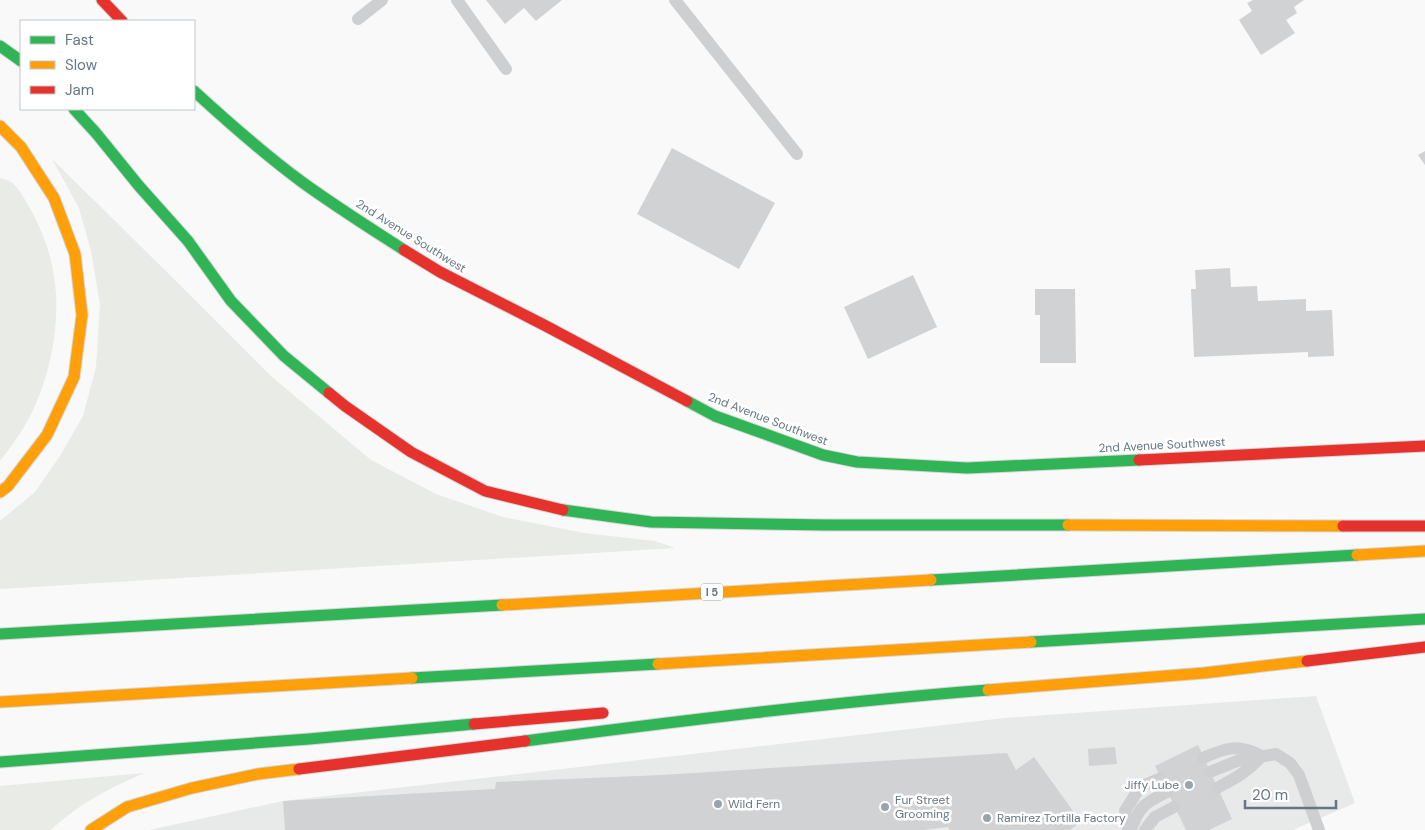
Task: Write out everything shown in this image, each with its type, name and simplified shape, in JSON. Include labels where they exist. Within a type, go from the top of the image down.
[{"type":"main road","points":[[102,0],[121,20]]},
{"type":"main road","points":[[0,46],[20,60]]},
{"type":"main road","name":"2nd Avenue Southwest","points":[[195,92],[239,132],[302,182],[363,224],[440,272],[715,416],[823,455],[857,462],[967,468],[1425,446]]},
{"type":"main road","points":[[75,110],[188,241],[231,301],[284,356],[345,406],[411,452],[484,491],[570,512],[651,522],[826,525],[1425,526]]},
{"type":"main road","points":[[0,126],[21,148],[54,198],[75,254],[82,315],[74,377],[47,435],[8,486],[0,492]]},
{"type":"main road","name":"I 5","points":[[0,634],[1425,551]]},
{"type":"main road","points":[[0,702],[1425,619]]},
{"type":"main road","points":[[92,830],[127,807],[192,788],[258,774],[729,715],[924,695],[1204,673],[1425,647]]},
{"type":"main road","points":[[684,710],[729,715]]},
{"type":"main road","points":[[0,762],[309,739],[619,712]]},
{"type":"lane","points":[[358,19],[382,0]]},
{"type":"lane","points":[[457,0],[506,69]]},
{"type":"lane","points":[[675,0],[797,154]]},
{"type":"lane","points":[[1203,758],[1233,748],[1248,749],[1262,756]]},
{"type":"lane","points":[[1210,772],[1237,761],[1276,754],[1290,763],[1299,775],[1319,830]]},
{"type":"lane","points":[[1217,788],[1249,770],[1262,756]]},
{"type":"lane","points":[[1130,830],[1126,811],[1140,788],[1161,778]]},
{"type":"lane","points":[[1130,830],[1136,816],[1147,802],[1168,792]]},
{"type":"lane","points":[[1145,830],[1155,817],[1174,807]]},
{"type":"shaded area","points":[[52,159],[272,377],[371,460],[436,494],[503,517],[584,533],[655,541],[675,548],[0,589],[0,521],[35,492],[60,456],[83,416],[96,367],[100,304],[91,251],[79,208]]},
{"type":"shaded area","points":[[0,178],[14,185],[39,226],[52,264],[56,292],[56,325],[47,374],[33,411],[25,426],[0,461]]},
{"type":"shaded area","points":[[1316,696],[1355,803],[1293,830],[149,830],[283,801],[1005,718]]},
{"type":"shaded area","points":[[144,773],[95,797],[51,830],[0,830],[0,786]]},
{"type":"building","points":[[486,0],[562,0],[536,21],[524,8],[505,24]]},
{"type":"building","points":[[1253,0],[1304,0],[1294,7],[1297,13],[1286,20],[1295,33],[1261,55],[1239,20],[1252,11],[1247,3]]},
{"type":"building","points":[[672,148],[775,203],[739,269],[637,214]]},
{"type":"building","points":[[1425,151],[1425,165],[1418,155]]},
{"type":"building","points":[[1230,268],[1231,287],[1257,286],[1258,301],[1306,299],[1306,311],[1332,310],[1334,356],[1308,357],[1308,352],[1194,357],[1191,289],[1196,289],[1195,270]]},
{"type":"building","points":[[913,275],[937,327],[868,359],[844,307]]},
{"type":"building","points":[[1035,289],[1075,289],[1076,363],[1040,363],[1040,315],[1035,315]]},
{"type":"building","points":[[1198,745],[1232,819],[1209,830],[1186,830],[1155,766]]},
{"type":"building","points":[[1115,747],[1117,764],[1089,766],[1088,749]]},
{"type":"building","points":[[1007,753],[1016,770],[1034,757],[1081,822],[1070,830],[950,830],[948,827],[923,830],[285,830],[283,801],[495,789],[496,782],[662,775]]},
{"type":"traffic: fast","points":[[0,46],[20,60]]},
{"type":"traffic: fast","points":[[195,92],[288,171],[327,200],[404,250]]},
{"type":"traffic: fast","points":[[75,110],[188,241],[231,301],[284,356],[329,393]]},
{"type":"traffic: fast","points":[[687,401],[715,416],[823,455],[857,462],[967,468],[1139,460]]},
{"type":"traffic: fast","points":[[563,510],[651,522],[826,525],[1068,525]]},
{"type":"traffic: fast","points":[[931,580],[1357,555]]},
{"type":"traffic: fast","points":[[0,634],[502,605]]},
{"type":"traffic: fast","points":[[1031,642],[1425,619]]},
{"type":"traffic: fast","points":[[412,678],[658,664]]},
{"type":"traffic: fast","points":[[525,741],[756,712],[988,690]]},
{"type":"traffic: fast","points":[[0,762],[309,739],[474,724]]},
{"type":"traffic: slow","points":[[0,126],[21,147],[54,198],[75,254],[82,315],[74,377],[47,435],[8,486],[0,492]]},
{"type":"traffic: slow","points":[[1068,525],[1343,526]]},
{"type":"traffic: slow","points":[[1357,555],[1425,551]]},
{"type":"traffic: slow","points":[[502,605],[931,580]]},
{"type":"traffic: slow","points":[[658,664],[1031,642]]},
{"type":"traffic: slow","points":[[988,690],[1204,673],[1307,661]]},
{"type":"traffic: slow","points":[[0,702],[412,678]]},
{"type":"traffic: slow","points":[[91,830],[127,807],[192,788],[258,774],[299,769]]},
{"type":"traffic: jam","points":[[102,0],[121,20]]},
{"type":"traffic: jam","points":[[404,250],[440,272],[687,401]]},
{"type":"traffic: jam","points":[[329,393],[411,452],[485,491],[563,510]]},
{"type":"traffic: jam","points":[[1139,460],[1425,446]]},
{"type":"traffic: jam","points":[[1343,526],[1425,526]]},
{"type":"traffic: jam","points":[[1307,661],[1425,647]]},
{"type":"traffic: jam","points":[[474,724],[603,713]]},
{"type":"traffic: jam","points":[[299,769],[525,741]]},
{"type":"place","name":"Jiffy Lube","points":[[1189,785]]},
{"type":"place","name":"Wild Fern","points":[[718,804]]},
{"type":"place","name":"Fur Street Grooming","points":[[885,807]]},
{"type":"place","name":"Ramirez Tortilla Factory","points":[[987,818]]}]
